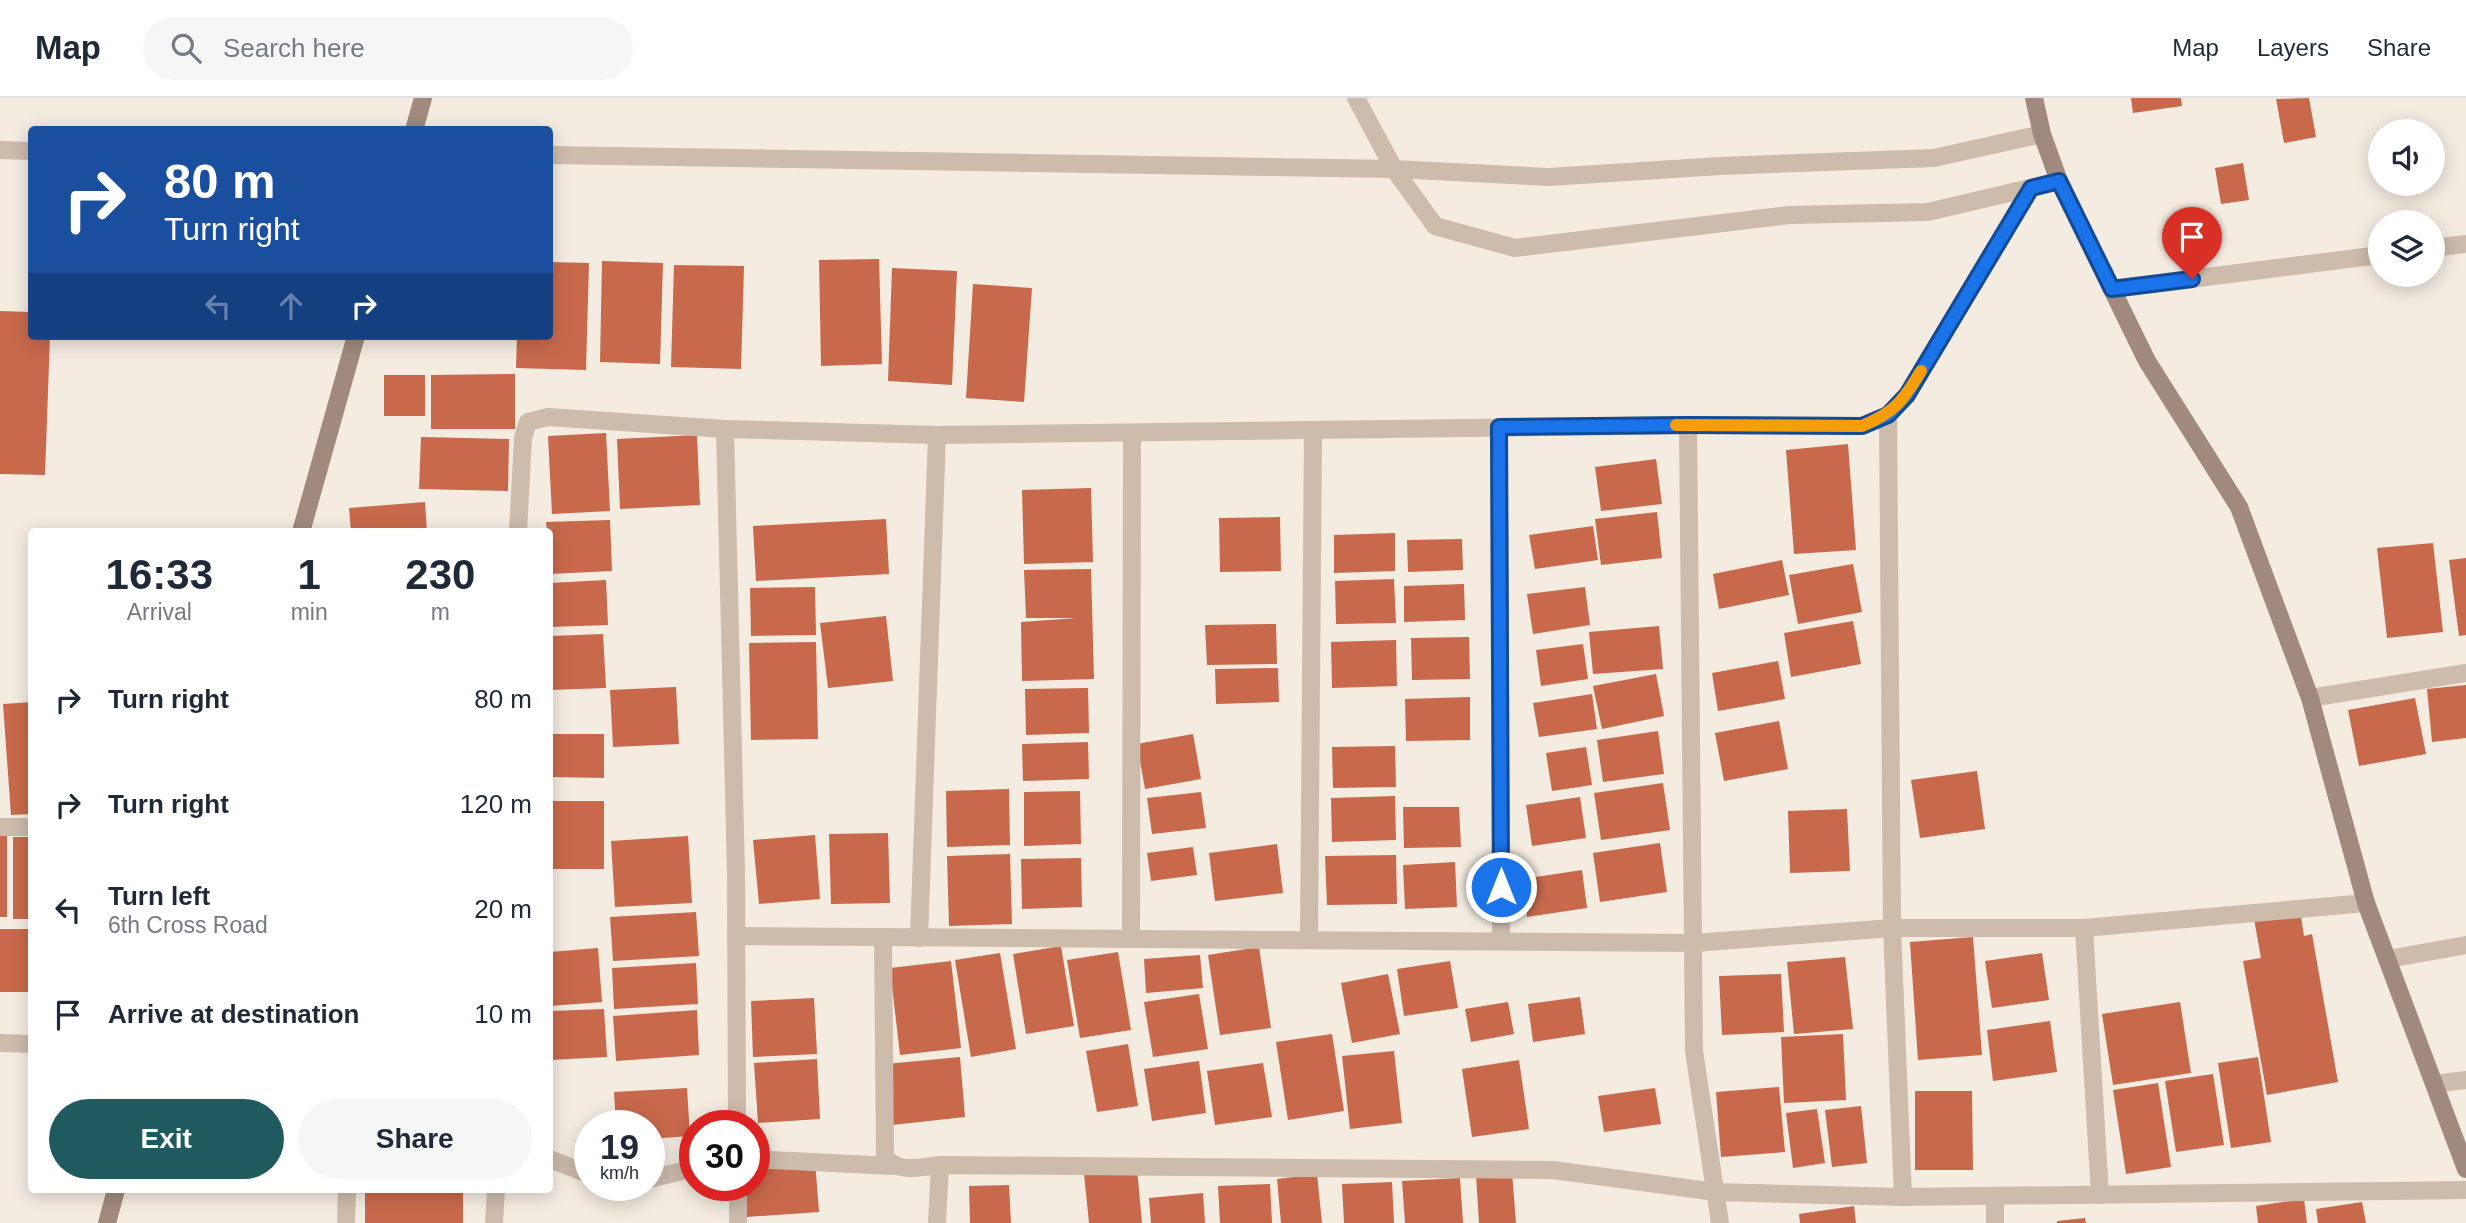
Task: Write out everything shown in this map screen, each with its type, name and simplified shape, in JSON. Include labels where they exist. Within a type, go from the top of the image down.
[{"type":"street","points":[[415,126],[423,98]]},
{"type":"street","points":[[1356,98],[1394,169],[1436,226],[1515,248],[1789,215],[1928,212],[2059,181]]},
{"type":"street","points":[[2034,98],[2042,134],[2059,181],[2147,361],[2239,507],[2310,698],[2366,903],[2466,1169]]},
{"type":"street","points":[[553,155],[1394,169],[1549,177],[1720,166],[1934,158],[2042,134]]},
{"type":"street","points":[[0,150],[28,151]]},
{"type":"street","points":[[518,528],[523,439],[528,422],[548,417],[725,429],[937,435],[1688,425],[1862,426],[1888,415],[1907,395],[2031,188]]},
{"type":"street","points":[[2445,246],[2466,244]]},
{"type":"street","points":[[2112,289],[2368,257]]},
{"type":"street","points":[[302,528],[355,340]]},
{"type":"street","points":[[1888,415],[1892,928],[1903,1197]]},
{"type":"street","points":[[1688,425],[1694,1051],[1720,1223]]},
{"type":"street","points":[[1499,427],[1501,941]]},
{"type":"street","points":[[725,429],[736,936],[737,1110]]},
{"type":"street","points":[[1309,940],[1312,430]]},
{"type":"street","points":[[1130,939],[1132,433]]},
{"type":"street","points":[[919,938],[937,435]]},
{"type":"street","points":[[2310,698],[2466,673]]},
{"type":"street","points":[[0,827],[28,827]]},
{"type":"street","points":[[736,936],[1694,943],[1892,928],[2084,928],[2366,903]]},
{"type":"street","points":[[2084,928],[2100,1195]]},
{"type":"street","points":[[883,937],[885,1157],[892,1166]]},
{"type":"street","points":[[2388,959],[2466,945]]},
{"type":"street","points":[[0,1043],[28,1044]]},
{"type":"street","points":[[2434,1084],[2466,1080]]},
{"type":"street","points":[[553,1160],[574,1168]]},
{"type":"street","points":[[770,1160],[900,1168],[940,1165],[1553,1170],[1716,1192],[1903,1197],[2466,1190]]},
{"type":"street","points":[[937,1223],[940,1165]]},
{"type":"street","points":[[107,1223],[115,1193]]},
{"type":"street","points":[[346,1223],[347,1193]]},
{"type":"street","points":[[494,1223],[496,1193]]},
{"type":"street","points":[[1995,1196],[1995,1223]]},
{"type":"street","points":[[738,1201],[738,1223]]},
{"type":"building","points":[[2131,98],[2181,98],[2182,106],[2133,113]]},
{"type":"building","points":[[2309,98],[2316,137],[2284,143],[2276,99]]},
{"type":"building","points":[[2243,163],[2249,200],[2221,204],[2215,168]]},
{"type":"building","points":[[879,259],[882,364],[821,366],[819,260]]},
{"type":"building","points":[[602,261],[663,263],[660,364],[600,362]]},
{"type":"building","points":[[553,262],[589,263],[586,370],[516,368],[517,340],[553,340]]},
{"type":"building","points":[[674,265],[744,266],[741,369],[671,367]]},
{"type":"building","points":[[892,268],[957,271],[952,385],[888,381]]},
{"type":"building","points":[[973,284],[1032,288],[1024,402],[966,398]]},
{"type":"building","points":[[0,311],[28,312],[28,340],[50,340],[45,475],[0,474]]},
{"type":"building","points":[[515,374],[515,429],[431,429],[431,375]]},
{"type":"building","points":[[384,375],[425,375],[425,416],[384,416]]},
{"type":"building","points":[[606,433],[610,511],[552,514],[548,436]]},
{"type":"building","points":[[697,435],[700,505],[620,509],[617,439]]},
{"type":"building","points":[[421,437],[509,439],[508,491],[419,489]]},
{"type":"building","points":[[1848,444],[1856,550],[1794,554],[1786,450]]},
{"type":"building","points":[[1656,459],[1662,504],[1601,511],[1595,467]]},
{"type":"building","points":[[1091,488],[1093,562],[1024,564],[1022,490]]},
{"type":"building","points":[[425,502],[427,528],[351,528],[349,508]]},
{"type":"building","points":[[1657,512],[1662,558],[1601,565],[1595,519]]},
{"type":"building","points":[[1280,517],[1281,571],[1220,572],[1219,518]]},
{"type":"building","points":[[886,519],[889,574],[756,581],[753,526]]},
{"type":"building","points":[[610,520],[612,571],[553,574],[553,528],[547,528],[546,522]]},
{"type":"building","points":[[1593,526],[1598,560],[1535,569],[1529,535]]},
{"type":"building","points":[[1395,533],[1395,571],[1334,573],[1334,535]]},
{"type":"building","points":[[1462,539],[1463,570],[1408,572],[1407,540]]},
{"type":"building","points":[[2433,543],[2443,632],[2387,638],[2377,548]]},
{"type":"building","points":[[2466,558],[2466,635],[2459,636],[2449,560]]},
{"type":"building","points":[[1782,560],[1789,595],[1719,609],[1713,574]]},
{"type":"building","points":[[1853,564],[1862,612],[1798,624],[1789,575]]},
{"type":"building","points":[[1091,569],[1094,679],[1022,681],[1021,622],[1077,618],[1026,618],[1024,570]]},
{"type":"building","points":[[1394,579],[1396,623],[1336,624],[1335,581]]},
{"type":"building","points":[[606,580],[608,625],[553,627],[553,583]]},
{"type":"building","points":[[1464,584],[1465,620],[1404,622],[1404,586]]},
{"type":"building","points":[[815,587],[816,635],[751,636],[750,588]]},
{"type":"building","points":[[1585,587],[1590,625],[1533,634],[1527,594]]},
{"type":"building","points":[[886,616],[893,681],[828,688],[820,623]]},
{"type":"building","points":[[1853,621],[1861,664],[1791,677],[1784,633]]},
{"type":"building","points":[[1276,624],[1277,664],[1207,665],[1205,625]]},
{"type":"building","points":[[1659,626],[1663,669],[1593,674],[1589,632]]},
{"type":"building","points":[[603,634],[606,688],[553,690],[553,636]]},
{"type":"building","points":[[1469,637],[1470,679],[1412,680],[1411,638]]},
{"type":"building","points":[[1396,640],[1397,686],[1332,688],[1331,642]]},
{"type":"building","points":[[816,642],[818,739],[751,740],[749,643]]},
{"type":"building","points":[[1583,644],[1588,679],[1541,686],[1536,650]]},
{"type":"building","points":[[1778,661],[1785,699],[1718,711],[1712,673]]},
{"type":"building","points":[[1278,668],[1279,702],[1216,704],[1215,669]]},
{"type":"building","points":[[1656,674],[1664,716],[1602,729],[1593,686]]},
{"type":"building","points":[[2466,685],[2466,738],[2432,742],[2427,689]]},
{"type":"building","points":[[676,687],[679,744],[613,747],[610,690]]},
{"type":"building","points":[[1088,688],[1089,733],[1026,735],[1025,689]]},
{"type":"building","points":[[1592,694],[1597,729],[1539,737],[1533,703]]},
{"type":"building","points":[[1470,697],[1470,740],[1406,741],[1405,699]]},
{"type":"building","points":[[2415,698],[2426,754],[2359,766],[2348,710]]},
{"type":"building","points":[[28,702],[28,814],[11,815],[3,704]]},
{"type":"building","points":[[1779,721],[1788,769],[1724,781],[1715,733]]},
{"type":"building","points":[[1658,731],[1664,774],[1603,782],[1597,740]]},
{"type":"building","points":[[553,734],[604,734],[604,778],[553,777]]},
{"type":"building","points":[[1193,734],[1201,779],[1145,789],[1137,744]]},
{"type":"building","points":[[1088,742],[1089,779],[1023,781],[1022,744]]},
{"type":"building","points":[[1395,746],[1396,787],[1333,788],[1332,747]]},
{"type":"building","points":[[1586,747],[1592,785],[1552,791],[1546,753]]},
{"type":"building","points":[[1977,771],[1985,829],[1920,838],[1911,780]]},
{"type":"building","points":[[1663,783],[1670,830],[1601,840],[1594,793]]},
{"type":"building","points":[[1009,789],[1010,845],[947,847],[946,791]]},
{"type":"building","points":[[1080,791],[1081,844],[1024,846],[1024,792]]},
{"type":"building","points":[[1201,792],[1206,828],[1152,834],[1147,798]]},
{"type":"building","points":[[1395,796],[1396,840],[1332,842],[1331,798]]},
{"type":"building","points":[[1580,797],[1586,838],[1532,846],[1526,805]]},
{"type":"building","points":[[553,801],[604,801],[604,869],[553,869]]},
{"type":"building","points":[[1403,807],[1459,807],[1461,847],[1404,848]]},
{"type":"building","points":[[1847,809],[1850,871],[1790,873],[1788,811]]},
{"type":"building","points":[[0,832],[7,832],[7,917],[0,917]]},
{"type":"building","points":[[888,833],[890,903],[831,904],[829,834]]},
{"type":"building","points":[[815,835],[820,899],[759,904],[753,840]]},
{"type":"building","points":[[688,836],[692,903],[615,907],[611,841]]},
{"type":"building","points":[[13,837],[28,837],[28,919],[13,919]]},
{"type":"building","points":[[1660,843],[1667,892],[1600,902],[1593,853]]},
{"type":"building","points":[[1277,844],[1283,893],[1215,901],[1209,853]]},
{"type":"building","points":[[1193,847],[1197,875],[1151,881],[1147,853]]},
{"type":"building","points":[[1010,854],[1012,924],[949,926],[947,856]]},
{"type":"building","points":[[1396,855],[1397,904],[1327,905],[1325,856]]},
{"type":"building","points":[[1081,858],[1082,907],[1022,909],[1021,859]]},
{"type":"building","points":[[1455,862],[1457,907],[1405,909],[1403,865]]},
{"type":"building","points":[[1582,870],[1587,908],[1527,917],[1522,879]]},
{"type":"building","points":[[2300,910],[2304,936],[2312,934],[2338,1082],[2267,1095],[2243,961],[2261,958],[2254,919]]},
{"type":"building","points":[[696,912],[699,956],[613,961],[610,917]]},
{"type":"building","points":[[0,929],[28,929],[28,992],[0,992]]},
{"type":"building","points":[[1973,937],[1982,1055],[1918,1060],[1910,942]]},
{"type":"building","points":[[1061,946],[1074,1026],[1026,1034],[1013,954]]},
{"type":"building","points":[[1259,947],[1271,1028],[1220,1035],[1208,955]]},
{"type":"building","points":[[598,948],[602,1002],[553,1006],[553,952]]},
{"type":"building","points":[[1118,952],[1131,1030],[1080,1038],[1067,960]]},
{"type":"building","points":[[1000,953],[1016,1049],[971,1057],[955,960]]},
{"type":"building","points":[[2042,953],[2049,1000],[1992,1008],[1985,961]]},
{"type":"building","points":[[1200,955],[1203,988],[1146,993],[1144,959]]},
{"type":"building","points":[[1845,957],[1853,1029],[1794,1034],[1787,962]]},
{"type":"building","points":[[951,961],[961,1048],[900,1055],[890,968]]},
{"type":"building","points":[[1450,961],[1458,1008],[1404,1016],[1397,969]]},
{"type":"building","points":[[696,963],[698,1004],[614,1009],[612,968]]},
{"type":"building","points":[[1388,974],[1400,1034],[1352,1043],[1341,983]]},
{"type":"building","points":[[1781,974],[1784,1032],[1722,1035],[1719,976]]},
{"type":"building","points":[[1199,994],[1208,1049],[1153,1057],[1144,1002]]},
{"type":"building","points":[[1580,997],[1585,1034],[1533,1042],[1528,1004]]},
{"type":"building","points":[[814,998],[817,1054],[753,1057],[751,1001]]},
{"type":"building","points":[[1508,1002],[1514,1034],[1471,1042],[1465,1009]]},
{"type":"building","points":[[2180,1002],[2191,1073],[2113,1085],[2102,1014]]},
{"type":"building","points":[[604,1009],[607,1057],[553,1060],[553,1011]]},
{"type":"building","points":[[697,1010],[699,1055],[616,1061],[613,1016]]},
{"type":"building","points":[[2050,1021],[2057,1072],[1993,1081],[1987,1030]]},
{"type":"building","points":[[1332,1034],[1344,1111],[1288,1120],[1276,1042]]},
{"type":"building","points":[[1843,1034],[1846,1100],[1784,1103],[1781,1037]]},
{"type":"building","points":[[1128,1044],[1138,1106],[1097,1112],[1086,1051]]},
{"type":"building","points":[[1394,1051],[1402,1123],[1350,1129],[1342,1056]]},
{"type":"building","points":[[960,1057],[965,1117],[892,1125],[886,1064]]},
{"type":"building","points":[[2258,1057],[2271,1142],[2231,1148],[2218,1063]]},
{"type":"building","points":[[817,1059],[820,1119],[770,1122],[770,1110],[757,1110],[754,1063]]},
{"type":"building","points":[[1519,1060],[1529,1129],[1472,1137],[1462,1069]]},
{"type":"building","points":[[1199,1061],[1206,1113],[1152,1121],[1144,1069]]},
{"type":"building","points":[[1263,1063],[1272,1117],[1215,1125],[1207,1071]]},
{"type":"building","points":[[2213,1074],[2224,1145],[2176,1152],[2165,1081]]},
{"type":"building","points":[[2158,1083],[2171,1167],[2126,1174],[2113,1090]]},
{"type":"building","points":[[1779,1087],[1785,1152],[1721,1157],[1716,1092]]},
{"type":"building","points":[[687,1088],[688,1110],[679,1110],[679,1137],[665,1138],[665,1110],[615,1110],[614,1092]]},
{"type":"building","points":[[1655,1088],[1661,1124],[1604,1132],[1598,1096]]},
{"type":"building","points":[[1915,1091],[1972,1091],[1973,1170],[1915,1170]]},
{"type":"building","points":[[1861,1106],[1867,1163],[1832,1167],[1825,1110]]},
{"type":"building","points":[[1817,1109],[1825,1163],[1793,1168],[1786,1113]]},
{"type":"building","points":[[815,1161],[819,1212],[746,1217],[745,1201],[770,1201],[770,1164]]},
{"type":"building","points":[[1137,1169],[1142,1223],[1089,1223],[1084,1174]]},
{"type":"building","points":[[1512,1173],[1516,1223],[1479,1223],[1476,1175]]},
{"type":"building","points":[[1317,1174],[1322,1223],[1281,1223],[1277,1179]]},
{"type":"building","points":[[1460,1178],[1463,1223],[1405,1223],[1402,1181]]},
{"type":"building","points":[[1392,1182],[1394,1223],[1344,1223],[1342,1184]]},
{"type":"building","points":[[1270,1184],[1272,1223],[1220,1223],[1218,1186]]},
{"type":"building","points":[[1009,1185],[1011,1223],[970,1223],[969,1186]]},
{"type":"building","points":[[365,1193],[463,1193],[463,1223],[365,1223]]},
{"type":"building","points":[[1203,1193],[1205,1223],[1151,1223],[1149,1198]]},
{"type":"building","points":[[2304,1199],[2307,1223],[2258,1223],[2256,1206]]},
{"type":"building","points":[[2362,1202],[2366,1223],[2318,1223],[2316,1209]]},
{"type":"building","points":[[1854,1206],[1856,1223],[1800,1223],[1799,1214]]},
{"type":"building","points":[[2085,1218],[2086,1223],[2057,1223],[2057,1221]]},
{"type":"slow traffic","points":[[1676,425],[1862,426],[1888,415],[1907,395],[1921,371]]},
{"type":"route","points":[[1501,887],[1499,427],[1862,426],[1888,415],[1907,395],[2031,188],[2059,181],[2112,289],[2192,279]]}]
